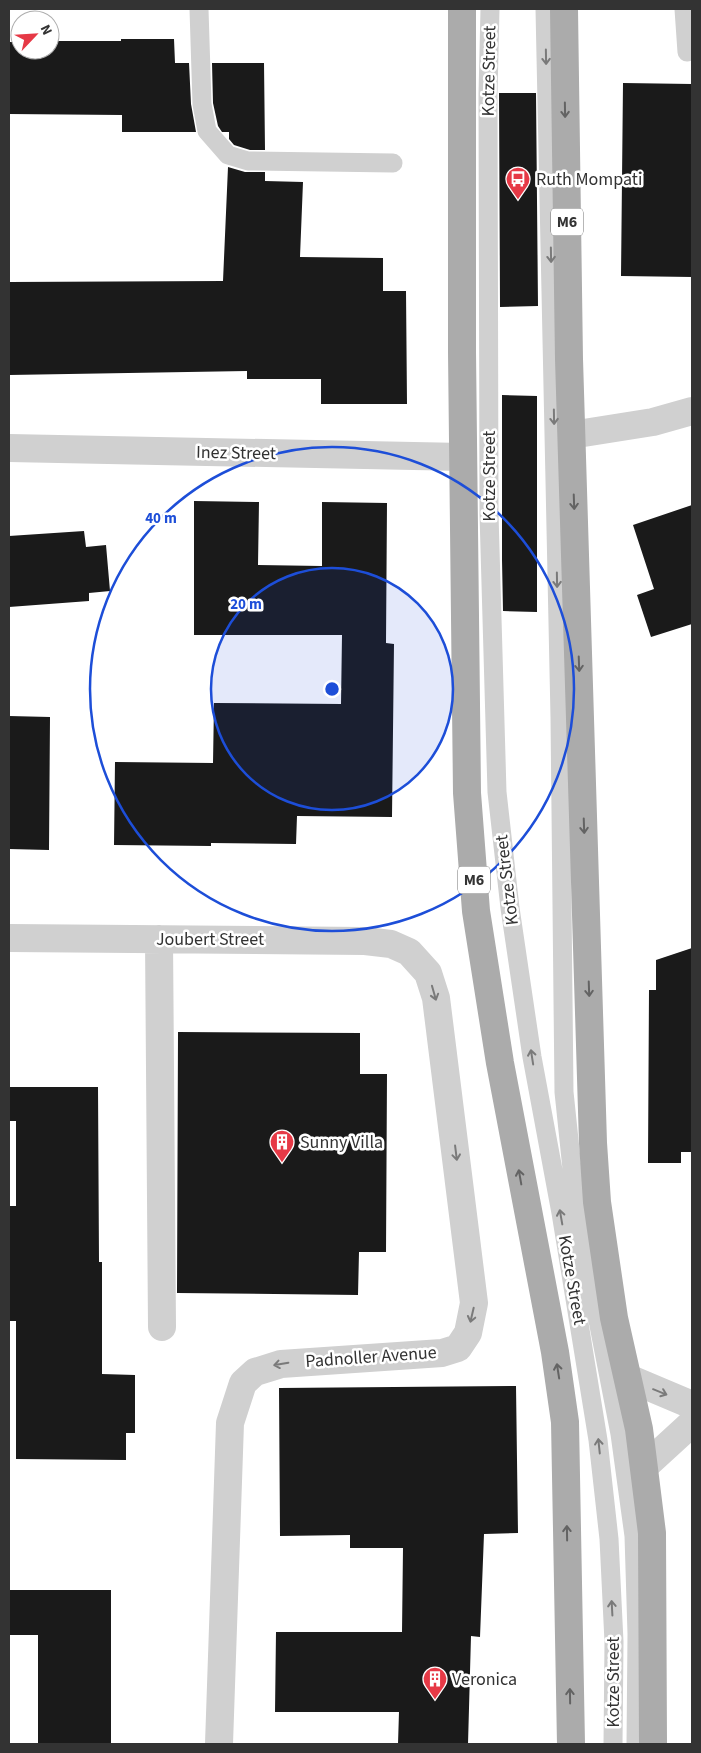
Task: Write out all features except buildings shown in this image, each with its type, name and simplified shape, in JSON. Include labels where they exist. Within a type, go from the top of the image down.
[{"type":"main road","name":"Kotze Street","points":[[462,9],[462,352],[467,793],[476,912],[501,1072],[555,1352],[565,1422],[571,1744]]},
{"type":"main road","name":"Kotze Street","points":[[564,9],[572,435],[593,1143],[597,1202],[614,1318],[639,1429],[652,1533],[653,1744]]},
{"type":"street","points":[[572,435],[653,422],[692,411]]},
{"type":"street","name":"Inez Street","points":[[9,448],[463,457]]},
{"type":"street","name":"Joubert Street","points":[[9,938],[365,941],[391,944],[409,952]]},
{"type":"street","points":[[159,939],[162,1327]]},
{"type":"street","name":"Padnoller Avenue","points":[[219,1744],[230,1423],[243,1383],[255,1372],[281,1364],[442,1353],[458,1348],[468,1333],[474,1303],[436,998],[428,973],[409,952]]},
{"type":"street","points":[[628,1378],[692,1405]]},
{"type":"street","points":[[644,1467],[692,1423]]},
{"type":"lane","points":[[199,9],[202,104],[205,122],[207,131],[228,155],[248,161],[394,163]]},
{"type":"lane","name":"Kotze Street","points":[[490,9],[488,94],[489,514],[497,792],[510,908],[532,1057],[561,1213],[598,1440],[609,1539],[614,1642],[613,1744]]},
{"type":"lane","name":"Kotze Street","points":[[545,9],[560,707],[564,1092],[576,1207],[620,1434],[634,1536],[638,1634],[636,1744]]},
{"type":"lane","points":[[684,9],[687,52]]},
{"type":"place","name":"Ruth Mompati","points":[[518,200]]},
{"type":"place","name":"Sunny Villa","points":[[282,1163]]},
{"type":"place","name":"Veronica","points":[[435,1700]]}]
